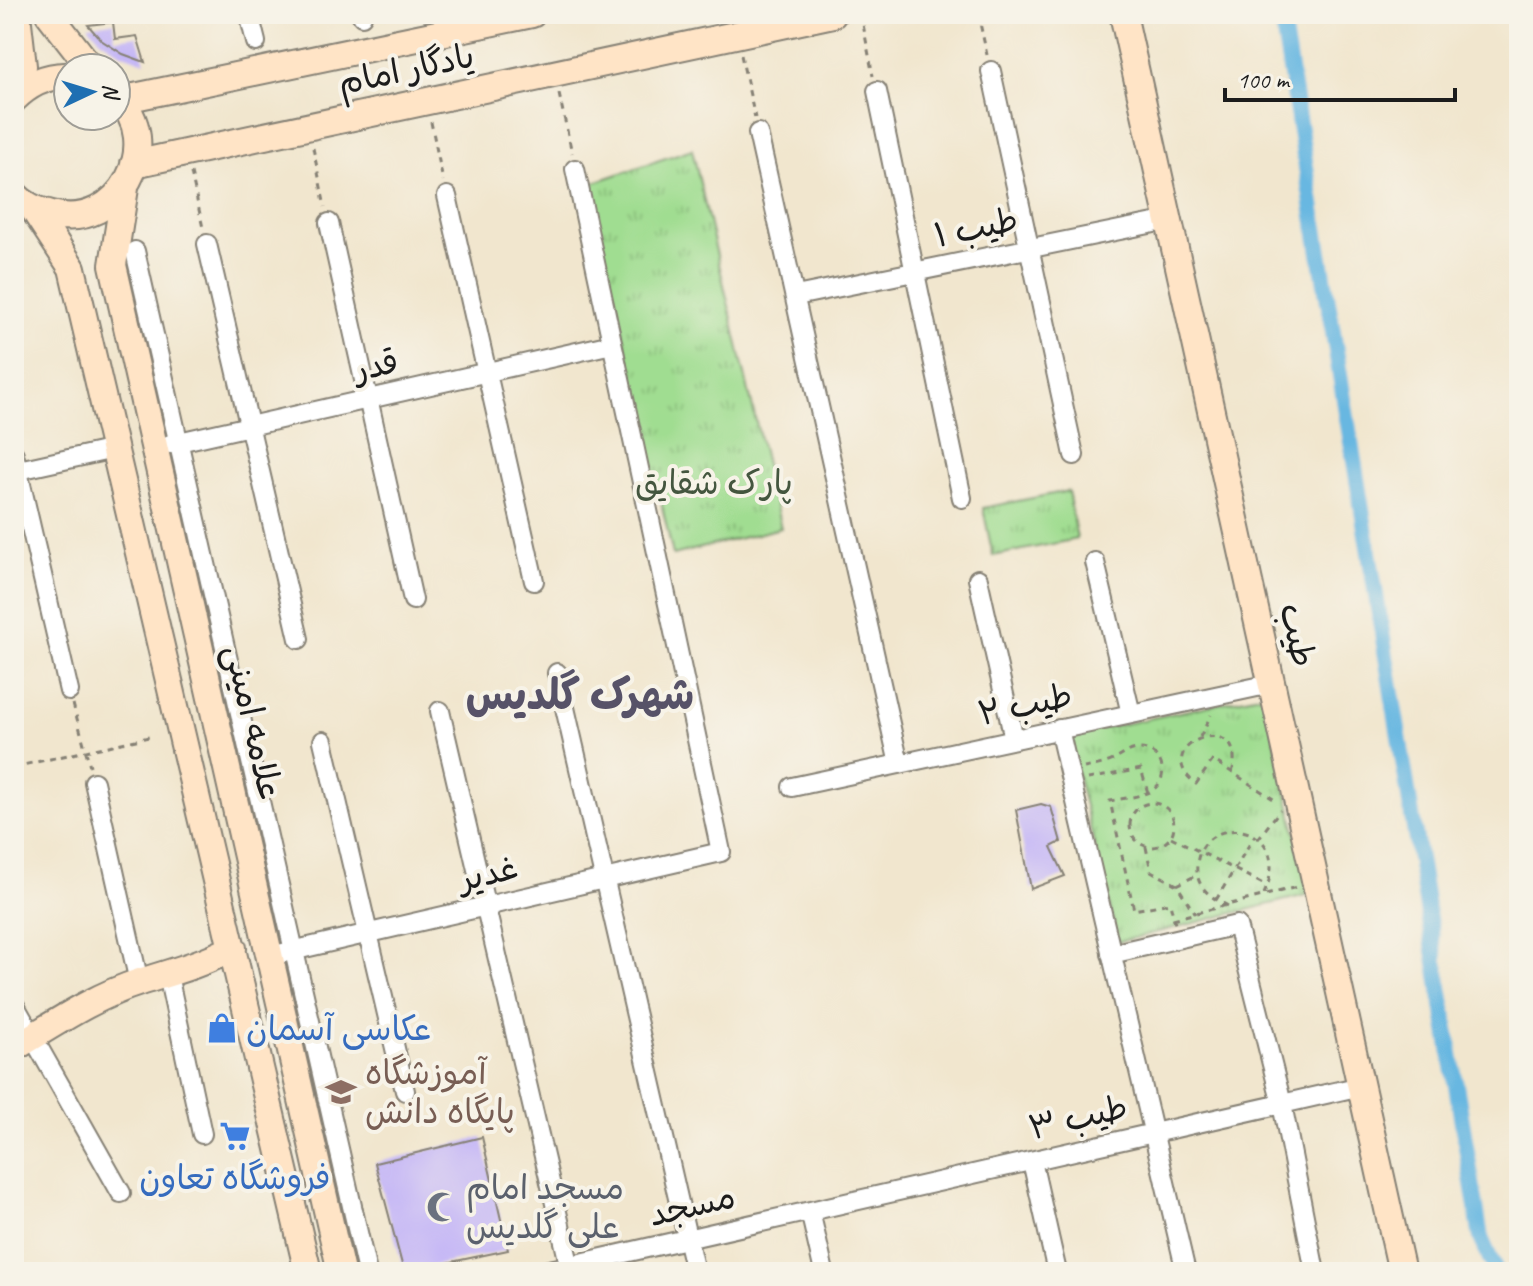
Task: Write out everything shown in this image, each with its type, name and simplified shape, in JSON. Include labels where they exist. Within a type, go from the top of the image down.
[{"type":"main road","points":[[15,98],[23,66],[17,14]]},
{"type":"main road","points":[[49,14],[79,52]]},
{"type":"main road","name":"یادگار امام","points":[[132,95],[532,14]]},
{"type":"main road","name":"یادگار امام","points":[[129,176],[187,153],[833,14]]},
{"type":"main road","name":"طیب","points":[[1123,14],[1402,1272]]},
{"type":"main road","points":[[15,98],[35,83],[52,78]]},
{"type":"main road","name":"علامه امینی","points":[[132,119],[138,144],[113,265],[167,445],[186,585],[282,953],[341,1272]]},
{"type":"main road","points":[[24,202],[66,218],[88,215],[109,204],[129,176]]},
{"type":"main road","points":[[24,202],[72,268],[308,1272]]},
{"type":"main road","points":[[148,592],[186,585]]},
{"type":"main road","points":[[24,1042],[81,1008],[139,982],[207,961],[233,948]]},
{"type":"street","points":[[249,14],[256,42]]},
{"type":"street","points":[[991,71],[1074,455]]},
{"type":"street","points":[[877,91],[962,498]]},
{"type":"street","points":[[758,133],[899,764]]},
{"type":"street","points":[[575,169],[612,344]]},
{"type":"street","points":[[447,196],[534,581]]},
{"type":"street","name":"طیب ۱","points":[[796,296],[1169,220]]},
{"type":"street","points":[[329,223],[413,600]]},
{"type":"street","points":[[207,244],[299,639]]},
{"type":"street","points":[[135,251],[167,445],[282,953],[367,1272]]},
{"type":"street","name":"قدر","points":[[167,445],[612,344]]},
{"type":"street","name":"غدیر","points":[[282,953],[721,852],[612,344]]},
{"type":"street","points":[[69,691],[15,465],[114,449]]},
{"type":"street","points":[[1095,562],[1131,714]]},
{"type":"street","points":[[978,579],[1014,739]]},
{"type":"street","points":[[557,673],[695,1272]]},
{"type":"street","name":"طیب ۲","points":[[792,787],[1271,684]]},
{"type":"street","points":[[440,711],[571,1269]]},
{"type":"street","points":[[1059,729],[1186,1272]]},
{"type":"street","points":[[323,741],[405,1091]]},
{"type":"street","points":[[94,782],[139,982]]},
{"type":"street","points":[[1111,954],[1237,925],[1282,1104],[1315,1272]]},
{"type":"street","points":[[168,975],[202,1134]]},
{"type":"street","points":[[14,1004],[24,1042],[121,1193]]},
{"type":"street","name":"طیب ۳","points":[[810,1211],[1361,1086]]},
{"type":"street","points":[[1032,1161],[1057,1272]]},
{"type":"street","points":[[810,1211],[824,1272]]},
{"type":"street","name":"مسجد","points":[[541,1272],[571,1269],[810,1211]]},
{"type":"path","points":[[861,14],[877,91]]},
{"type":"path","points":[[978,14],[991,71]]},
{"type":"path","points":[[737,35],[758,133]]},
{"type":"path","points":[[555,74],[575,169]]},
{"type":"path","points":[[426,101],[447,196]]},
{"type":"path","points":[[309,127],[329,223]]},
{"type":"path","points":[[187,153],[207,244]]},
{"type":"path","points":[[69,691],[94,782]]},
{"type":"path","points":[[1197,715],[1212,712],[1200,737],[1187,747],[1183,755],[1189,779],[1196,784],[1213,760],[1283,805],[1286,818]]},
{"type":"path","points":[[14,767],[149,737]]},
{"type":"path","points":[[1200,737],[1217,737],[1231,747],[1235,764],[1232,773]]},
{"type":"path","points":[[1078,760],[1080,769],[1106,763],[1138,749],[1151,751],[1163,767],[1162,781],[1148,793],[1110,801],[1134,910],[1170,903],[1173,919],[1302,885]]},
{"type":"path","points":[[1083,780],[1141,769],[1148,793]]},
{"type":"path","points":[[1155,803],[1167,810],[1174,822],[1171,836],[1160,845],[1146,846],[1134,838],[1132,817],[1141,806],[1155,803]]},
{"type":"path","points":[[1216,900],[1256,837],[1283,805]]},
{"type":"path","points":[[1228,906],[1202,887],[1197,875],[1197,863],[1208,840],[1230,830],[1243,831],[1256,837],[1270,855],[1273,867],[1262,898]]},
{"type":"path","points":[[1171,836],[1267,886]]},
{"type":"path","points":[[1146,846],[1151,871],[1177,885],[1195,914]]},
{"type":"path","points":[[1177,885],[1197,875]]},
{"type":"green space","name":"پارک شقایق","points":[[692,149],[781,528],[673,555],[589,184]]},
{"type":"green space","points":[[1068,491],[1077,539],[993,556],[983,508]]},
{"type":"green space","points":[[1264,694],[1310,894],[1118,942],[1068,736]]},
{"type":"building","points":[[113,22],[115,39],[137,36],[145,62],[132,57],[132,52],[120,52],[101,40],[88,25]]},
{"type":"building","points":[[1041,804],[1051,807],[1061,842],[1051,847],[1065,876],[1031,889],[1016,810]]},
{"type":"building","name":"مسجد امام علی گلدیس","points":[[482,1137],[508,1250],[404,1272],[375,1163]]},
{"type":"waterway","points":[[1281,14],[1481,1238],[1496,1272]]},
{"type":"place","name":"عکاسی آسمان","points":[[222,1028]]},
{"type":"place","name":"آموزشگاه پایگاه دانش","points":[[341,1092]]},
{"type":"place","name":"فروشگاه تعاون","points":[[235,1136]]},
{"type":"place","name":"مسجد امام علی گلدیس","points":[[442,1207]]},
{"type":"district","name":"شهرک گلدیس","points":[[580,695]]}]
